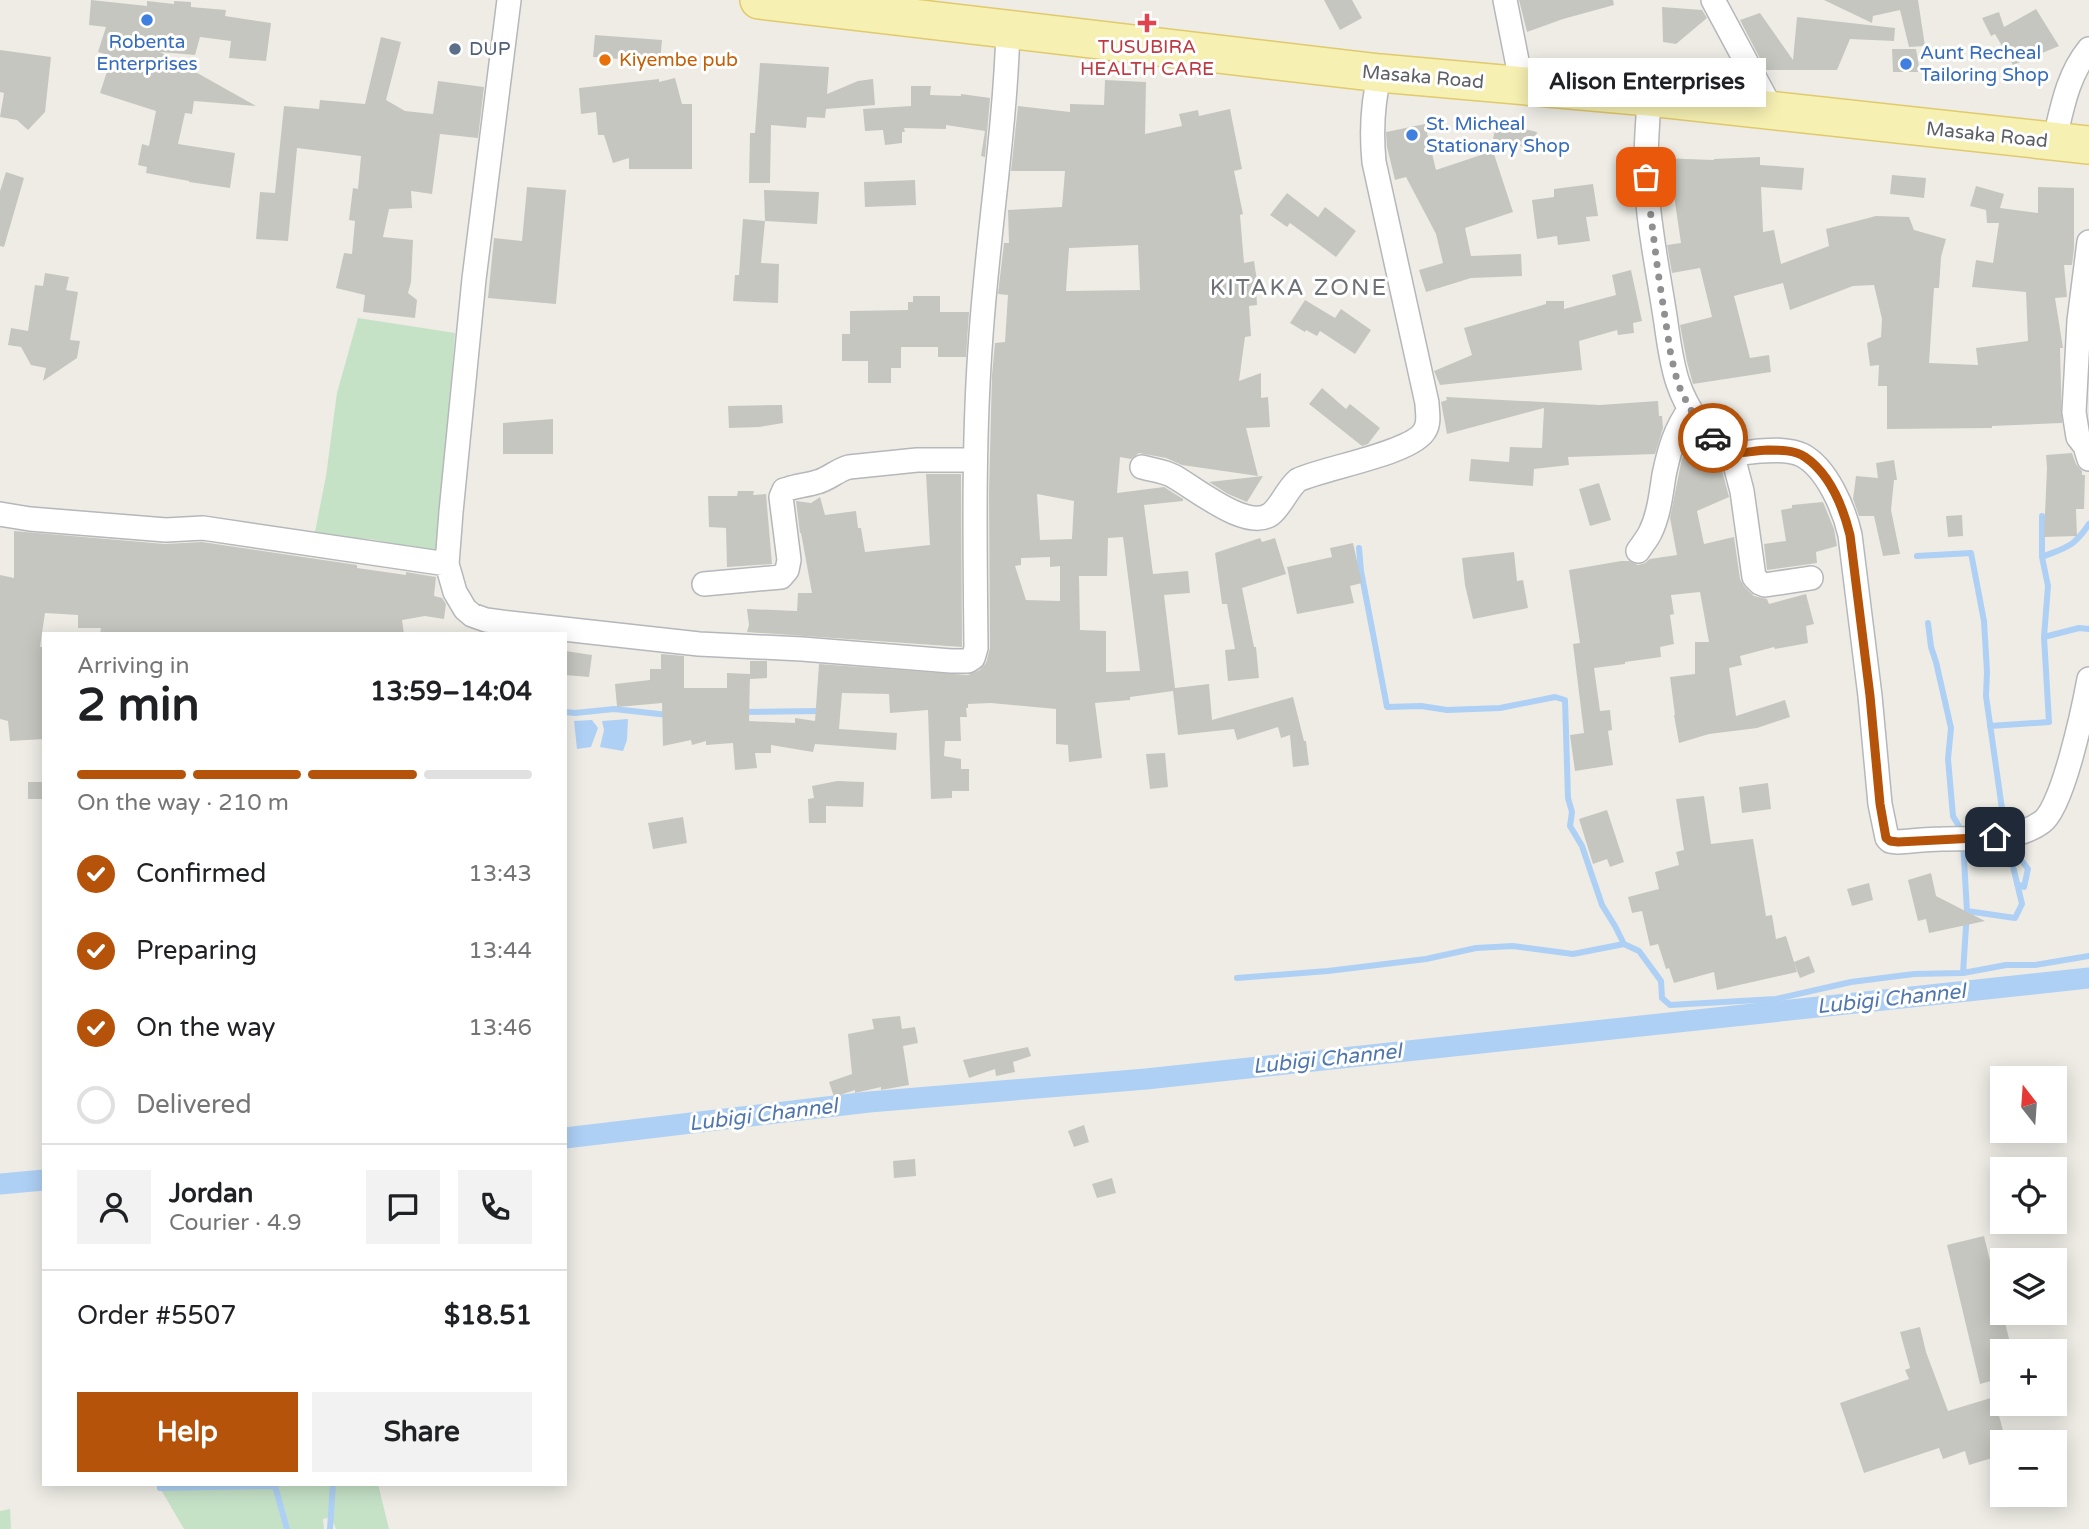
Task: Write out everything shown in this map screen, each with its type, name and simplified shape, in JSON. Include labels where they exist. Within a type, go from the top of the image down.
[{"type":"main road","name":"Masaka Road","points":[[759,0],[1380,74],[1649,97],[2072,143]]},
{"type":"street","points":[[509,0],[474,279],[452,499],[447,564],[460,603],[472,615],[486,620],[699,644],[802,649],[880,657],[968,661],[973,659],[976,648],[975,460],[981,334],[1007,78],[1008,30]]},
{"type":"street","points":[[1505,0],[1522,86]]},
{"type":"street","points":[[1713,0],[1772,110]]},
{"type":"street","points":[[2072,143],[2064,100],[2077,64],[2089,49]]},
{"type":"street","points":[[1142,467],[1174,476],[1206,498],[1238,514],[1256,519],[1270,514],[1290,486],[1298,480],[1401,447],[1419,438],[1427,428],[1427,403],[1374,162],[1371,132],[1374,97],[1380,74]]},
{"type":"street","points":[[1649,97],[1646,177],[1651,227],[1671,356],[1678,384],[1690,409],[1723,449],[1732,453],[1790,451],[1804,456],[1831,486],[1845,515],[1850,535],[1870,696],[1880,804],[1888,840],[1898,842],[1995,837],[2019,833],[2044,822],[2065,775],[2080,726],[2089,679]]},
{"type":"street","points":[[2089,242],[2079,321],[2074,412],[2078,437],[2085,446],[2089,459]]},
{"type":"street","points":[[1638,551],[1651,532],[1661,501],[1672,443],[1690,409]]},
{"type":"street","points":[[1732,453],[1742,491],[1754,577],[1765,585],[1811,578]]},
{"type":"street","points":[[704,584],[781,577],[787,570],[789,560],[781,497],[788,489],[829,478],[849,467],[917,460],[975,460]]},
{"type":"street","points":[[0,514],[166,530],[203,528],[447,564]]},
{"type":"green space","points":[[358,318],[455,333],[437,552],[370,539],[314,537],[326,476],[337,393]]},
{"type":"green space","points":[[378,1486],[389,1529],[336,1529],[331,1517],[323,1519],[324,1529],[184,1529],[160,1488]]},
{"type":"green space","points":[[10,1509],[11,1529],[0,1529],[0,1511]]},
{"type":"water","points":[[628,719],[627,740],[623,751],[600,747],[604,730],[602,721]]},
{"type":"water","points":[[592,720],[598,728],[591,747],[577,749],[574,721]]},
{"type":"building","points":[[91,0],[147,6],[147,1],[174,4],[174,1],[191,2],[191,7],[226,10],[225,16],[271,23],[266,61],[229,58],[231,41],[200,37],[195,55],[160,52],[256,106],[194,101],[192,114],[185,113],[178,144],[235,153],[230,188],[146,173],[147,167],[138,165],[142,144],[149,146],[156,111],[100,93],[112,56],[98,52],[106,27],[89,25]]},
{"type":"building","points":[[1324,0],[1352,0],[1362,18],[1340,30]]},
{"type":"building","points":[[1519,0],[1613,0],[1614,5],[1527,32]]},
{"type":"building","points":[[1824,0],[1918,0],[1925,46],[1909,47],[1900,10],[1873,16],[1872,23]]},
{"type":"building","points":[[1662,7],[1702,10],[1707,18],[1676,44],[1663,42]]},
{"type":"building","points":[[2036,9],[2059,46],[2013,65],[1995,34],[1991,36],[1982,18],[1999,12],[2004,27]]},
{"type":"building","points":[[1760,13],[1793,60],[1797,17],[1895,28],[1894,41],[1850,39],[1837,70],[1766,70],[1740,20]]},
{"type":"building","points":[[595,35],[662,40],[660,62],[593,57]]},
{"type":"building","points":[[381,37],[401,42],[386,100],[405,111],[433,114],[438,81],[484,87],[478,138],[440,134],[432,194],[411,191],[412,208],[389,209],[383,237],[413,240],[408,293],[417,300],[415,318],[363,312],[365,295],[336,288],[344,253],[352,254],[355,221],[349,220],[353,188],[358,189],[361,156],[297,148],[288,241],[256,239],[260,192],[275,193],[284,106],[319,109],[320,100],[365,104]]},
{"type":"building","points":[[1892,49],[1916,49],[1920,72],[1893,72]]},
{"type":"building","points":[[0,50],[51,57],[45,112],[28,130],[17,120],[0,117],[4,93],[0,92]]},
{"type":"building","points":[[760,63],[829,67],[827,94],[858,81],[873,79],[875,105],[826,109],[825,118],[807,117],[806,128],[771,125],[770,183],[749,183],[750,133],[755,133]]},
{"type":"building","points":[[675,78],[682,104],[692,104],[692,169],[629,169],[629,158],[613,163],[604,135],[598,135],[596,112],[581,114],[579,88],[659,79],[659,82]]},
{"type":"building","points":[[1105,80],[1146,82],[1145,134],[1182,126],[1179,114],[1198,110],[1199,116],[1230,109],[1242,169],[1234,171],[1243,214],[1240,215],[1244,263],[1254,261],[1258,287],[1257,305],[1249,306],[1251,336],[1245,337],[1239,381],[1261,373],[1261,398],[1268,397],[1270,427],[1246,428],[1258,476],[1182,465],[1166,458],[1139,453],[1131,459],[1120,457],[1117,493],[1164,487],[1183,499],[1144,505],[1153,574],[1188,571],[1190,593],[1164,595],[1175,688],[1209,684],[1212,720],[1293,697],[1306,741],[1309,765],[1293,767],[1290,735],[1281,738],[1278,727],[1237,740],[1234,729],[1178,735],[1173,691],[1130,697],[1130,700],[1095,703],[1102,758],[1069,762],[1068,745],[1056,744],[1056,709],[991,703],[968,704],[967,717],[960,717],[961,741],[945,741],[944,756],[961,759],[961,769],[969,769],[969,791],[952,791],[952,798],[931,799],[928,710],[890,713],[889,694],[842,693],[839,729],[897,733],[896,750],[815,744],[813,752],[771,745],[771,753],[755,753],[757,768],[735,770],[733,743],[706,745],[706,741],[692,745],[691,740],[663,746],[662,703],[617,707],[615,684],[650,680],[650,669],[661,669],[661,654],[684,656],[684,688],[727,688],[727,673],[750,674],[749,721],[795,723],[795,718],[815,721],[819,664],[968,675],[980,670],[986,663],[990,648],[989,492],[992,375],[995,343],[1005,342],[1008,295],[998,294],[1004,243],[1009,243],[1008,210],[1062,207],[1065,171],[1011,171],[1018,106],[1070,112],[1070,104],[1104,105]],"holes":[[[1138,245],[1140,290],[1066,291],[1069,248]],[[1037,494],[1074,501],[1072,539],[1040,540]],[[1123,537],[1140,671],[1106,672],[1106,631],[1080,630],[1079,576],[1107,576],[1108,538]],[[1050,557],[1050,567],[1060,566],[1060,601],[1026,600],[1015,566],[1021,565],[1021,558]]]},
{"type":"building","points":[[911,86],[931,86],[930,95],[961,94],[990,98],[985,157],[981,156],[985,131],[946,125],[946,129],[904,128],[902,143],[885,145],[883,130],[865,131],[863,109],[911,106]]},
{"type":"building","points":[[1497,122],[1537,132],[1532,149],[1493,139]]},
{"type":"building","points":[[1425,124],[1436,170],[1493,151],[1513,212],[1465,228],[1471,256],[1521,254],[1522,276],[1471,278],[1426,292],[1419,270],[1443,263],[1436,234],[1406,177],[1395,180],[1386,132]]},
{"type":"building","points":[[1760,157],[1760,165],[1804,168],[1802,190],[1761,187],[1763,232],[1774,230],[1781,264],[1829,246],[1826,229],[1876,216],[1909,217],[1914,230],[1946,239],[1941,257],[1939,288],[1934,288],[1929,363],[1978,365],[1976,348],[2028,341],[2026,292],[1972,287],[1976,260],[1993,263],[1999,223],[1987,223],[1986,210],[1970,206],[1976,186],[2004,194],[2000,208],[2038,213],[2038,187],[2074,188],[2072,265],[2064,265],[2067,297],[2055,298],[2063,348],[2060,348],[2062,423],[1992,428],[1887,429],[1887,386],[1878,386],[1879,365],[1870,366],[1867,343],[1881,337],[1882,319],[1874,285],[1853,286],[1790,310],[1783,283],[1734,296],[1750,358],[1769,355],[1771,372],[1693,384],[1680,325],[1712,317],[1700,268],[1672,273],[1667,245],[1681,243],[1673,189],[1661,189],[1660,158],[1714,160]]},
{"type":"building","points":[[6,172],[24,178],[4,247],[0,246],[0,191]]},
{"type":"building","points":[[1892,175],[1926,178],[1924,198],[1890,194]]},
{"type":"building","points":[[915,180],[916,205],[865,207],[864,182]]},
{"type":"building","points":[[1593,184],[1598,216],[1586,217],[1590,241],[1558,245],[1557,236],[1537,239],[1532,200],[1554,197],[1554,189]]},
{"type":"building","points":[[527,187],[566,190],[556,304],[488,298],[494,238],[522,241]]},
{"type":"building","points":[[764,190],[819,192],[817,224],[765,221]]},
{"type":"building","points":[[1287,193],[1318,217],[1325,207],[1356,231],[1336,257],[1290,223],[1287,227],[1270,215]]},
{"type":"building","points":[[743,219],[765,221],[761,263],[779,264],[778,303],[733,301],[735,275],[739,275]]},
{"type":"building","points":[[1631,270],[1642,321],[1633,323],[1634,333],[1618,335],[1617,330],[1579,341],[1582,370],[1440,385],[1434,371],[1472,355],[1464,328],[1546,304],[1546,301],[1564,301],[1564,309],[1616,295],[1612,275]]},
{"type":"building","points":[[45,273],[69,277],[66,290],[78,292],[70,340],[80,341],[77,358],[43,381],[46,368],[31,365],[21,347],[8,345],[11,328],[28,331],[35,285],[43,286]]},
{"type":"building","points":[[913,296],[940,296],[940,312],[969,312],[966,357],[938,357],[938,347],[901,347],[901,368],[891,368],[891,383],[868,383],[868,361],[842,361],[842,334],[850,334],[850,311],[908,310],[908,302],[913,302]]},
{"type":"building","points":[[1305,300],[1335,318],[1341,309],[1371,330],[1355,354],[1320,331],[1317,336],[1290,323]]},
{"type":"building","points":[[1322,388],[1346,409],[1350,404],[1380,428],[1368,444],[1362,446],[1309,404]]},
{"type":"building","points":[[1446,397],[1600,405],[1658,401],[1663,428],[1655,454],[1568,457],[1569,465],[1534,469],[1533,486],[1469,481],[1471,459],[1509,462],[1510,447],[1542,448],[1544,408],[1447,434],[1441,402],[1447,400]]},
{"type":"building","points":[[782,405],[783,423],[729,428],[728,406]]},
{"type":"building","points":[[553,419],[553,454],[503,454],[503,423]]},
{"type":"building","points":[[1693,439],[1720,463],[1729,497],[1697,511],[1704,544],[1734,537],[1740,579],[1754,596],[1767,599],[1769,604],[1806,594],[1814,624],[1806,626],[1808,643],[1775,649],[1774,647],[1740,656],[1742,665],[1729,668],[1736,716],[1785,700],[1790,717],[1757,728],[1709,734],[1679,743],[1670,677],[1695,674],[1695,642],[1709,642],[1700,592],[1671,595],[1674,614],[1670,615],[1674,644],[1660,647],[1661,657],[1594,668],[1600,711],[1610,710],[1612,730],[1608,731],[1613,765],[1575,771],[1570,735],[1584,733],[1573,644],[1580,643],[1569,570],[1621,561],[1638,565],[1650,559],[1677,555],[1670,518],[1682,458],[1692,455],[1689,442]]},
{"type":"building","points":[[2072,453],[2082,475],[2085,475],[2084,509],[2076,509],[2077,536],[2044,537],[2046,455]]},
{"type":"building","points":[[1894,460],[1897,480],[1894,480],[1891,510],[1900,554],[1883,556],[1874,516],[1859,516],[1853,499],[1856,476],[1878,478],[1876,463]]},
{"type":"building","points":[[926,474],[961,474],[962,647],[747,632],[747,609],[797,611],[798,593],[812,593],[796,501],[811,503],[820,497],[825,515],[856,511],[865,552],[930,545]]},
{"type":"building","points":[[1263,476],[1247,502],[1209,482]]},
{"type":"building","points":[[1599,483],[1611,520],[1590,526],[1579,489]]},
{"type":"building","points":[[738,491],[754,491],[753,495],[766,494],[772,564],[727,567],[726,528],[709,527],[708,496],[737,496]]},
{"type":"building","points":[[1823,502],[1834,529],[1837,546],[1816,552],[1817,563],[1767,570],[1764,544],[1786,541],[1781,510],[1792,508],[1792,505]]},
{"type":"building","points":[[1962,515],[1963,536],[1948,537],[1946,516]]},
{"type":"building","points":[[14,531],[165,544],[202,542],[357,565],[357,568],[436,577],[434,596],[442,598],[446,604],[444,619],[425,616],[402,620],[404,632],[100,632],[101,628],[78,628],[78,615],[45,613],[40,647],[42,739],[10,741],[8,721],[0,719],[0,575],[14,578]]},
{"type":"building","points":[[1260,538],[1262,542],[1275,538],[1286,574],[1242,588],[1256,647],[1259,678],[1228,681],[1225,650],[1235,649],[1227,604],[1222,604],[1215,553]]},
{"type":"building","points":[[1353,543],[1362,583],[1350,586],[1354,603],[1297,614],[1287,567],[1332,557],[1330,548]]},
{"type":"building","points":[[1514,552],[1517,581],[1523,580],[1528,608],[1473,619],[1462,558]]},
{"type":"building","points":[[567,651],[592,655],[589,677],[567,675]]},
{"type":"building","points":[[750,661],[767,661],[767,678],[750,679]]},
{"type":"building","points":[[1165,753],[1168,787],[1150,789],[1146,754]]},
{"type":"building","points":[[837,781],[864,782],[863,807],[826,806],[826,823],[809,823],[808,799],[814,798],[812,786]]},
{"type":"building","points":[[28,782],[42,782],[42,799],[28,799]]},
{"type":"building","points":[[1768,783],[1771,809],[1742,813],[1739,787]]},
{"type":"building","points":[[1704,796],[1711,844],[1753,839],[1766,916],[1772,915],[1776,939],[1786,936],[1794,962],[1809,956],[1815,972],[1800,978],[1794,963],[1797,972],[1717,990],[1714,972],[1674,983],[1658,944],[1650,946],[1642,911],[1632,913],[1628,897],[1659,889],[1655,872],[1679,865],[1676,852],[1684,850],[1676,799]]},
{"type":"building","points":[[1607,810],[1624,862],[1610,867],[1607,859],[1593,864],[1579,819]]},
{"type":"building","points":[[683,817],[687,843],[653,849],[648,823]]},
{"type":"building","points":[[1931,873],[1936,896],[1985,921],[1929,933],[1926,919],[1918,921],[1908,880]]},
{"type":"building","points":[[1869,883],[1873,900],[1852,906],[1847,889]]},
{"type":"building","points":[[900,1016],[902,1029],[915,1027],[918,1043],[903,1046],[909,1085],[881,1090],[881,1087],[855,1093],[855,1090],[834,1097],[829,1082],[852,1074],[848,1034],[874,1029],[872,1019]]},
{"type":"building","points":[[1028,1047],[1031,1056],[1013,1062],[1015,1072],[996,1076],[995,1069],[969,1078],[963,1060]]},
{"type":"building","points":[[1084,1125],[1089,1142],[1074,1147],[1068,1131]]},
{"type":"building","points":[[915,1159],[916,1176],[894,1178],[893,1161]]},
{"type":"building","points":[[1112,1178],[1116,1193],[1097,1198],[1092,1184]]},
{"type":"building","points":[[1984,1236],[1990,1261],[1990,1325],[2006,1325],[2009,1339],[1990,1339],[1990,1381],[1980,1384],[1947,1245]]},
{"type":"building","points":[[1920,1327],[1926,1352],[1948,1411],[1990,1398],[1990,1416],[1999,1416],[2003,1430],[1990,1430],[1990,1459],[1969,1465],[1965,1451],[1943,1459],[1939,1448],[1864,1473],[1840,1403],[1909,1379],[1905,1370],[1910,1368],[1900,1332]]},
{"type":"waterway","points":[[1990,726],[2049,722],[2044,637],[2048,586],[2042,557],[2042,516]]},
{"type":"waterway","points":[[2042,557],[2069,545],[2089,524]]},
{"type":"waterway","points":[[1359,548],[1387,707],[1421,706],[1447,710],[1500,708],[1555,697],[1565,700],[1568,798],[1572,812],[1570,826],[1582,846],[1602,905],[1624,944]]},
{"type":"waterway","points":[[1917,556],[1971,553],[1984,621],[1986,696],[2005,830]]},
{"type":"waterway","points":[[1928,623],[1931,647],[1951,728],[1948,759],[1953,816],[1962,832]]},
{"type":"waterway","points":[[2044,637],[2079,628],[2089,629]]},
{"type":"waterway","points":[[567,712],[614,709],[668,715]]},
{"type":"waterway","points":[[741,712],[819,711]]},
{"type":"waterway","points":[[1967,911],[2015,918],[2022,904],[2007,841]]},
{"type":"waterway","points":[[1963,843],[1967,911],[1963,973]]},
{"type":"waterway","points":[[2010,854],[2022,861],[2028,869],[2024,887],[2017,884]]},
{"type":"waterway","points":[[1237,978],[1328,971],[1426,959],[1476,948],[1513,946],[1573,954],[1624,944],[1639,951],[1661,981],[1662,998],[1670,1005],[1776,999],[1851,982],[1914,974],[1963,973],[2006,965],[2035,965],[2089,956]]},
{"type":"waterway","name":"Lubigi Channel","points":[[567,1138],[869,1102],[1146,1079],[2089,978]]},
{"type":"waterway","name":"Lubigi Channel","points":[[0,1184],[42,1180]]},
{"type":"waterway","points":[[160,1486],[275,1486]]},
{"type":"waterway","points":[[275,1486],[287,1529]]},
{"type":"waterway","points":[[330,1529],[333,1486]]},
{"type":"way so far","points":[[1646,177],[1651,227],[1671,356],[1678,384],[1690,409],[1713,438]]},
{"type":"place","name":"Robenta Enterprises","points":[[147,20]]},
{"type":"place","name":"TUSUBIRA HEALTH CARE","points":[[1147,23]]},
{"type":"place","name":"DUP","points":[[455,49]]},
{"type":"place","name":"Kiyembe pub","points":[[605,60]]},
{"type":"place","name":"Aunt Recheal Tailoring Shop","points":[[1906,64]]},
{"type":"place","name":"St. Micheal Stationary Shop","points":[[1412,135]]},
{"type":"place","name":"Alison Enterprises","points":[[1646,177]]},
{"type":"district","name":"KITAKA ZONE","points":[[1299,288]]},
{"type":"route","points":[[1713,438],[1723,449],[1732,453],[1768,450],[1790,451],[1804,456],[1817,468],[1839,500],[1850,535],[1886,838],[1898,842],[1995,837]]}]
